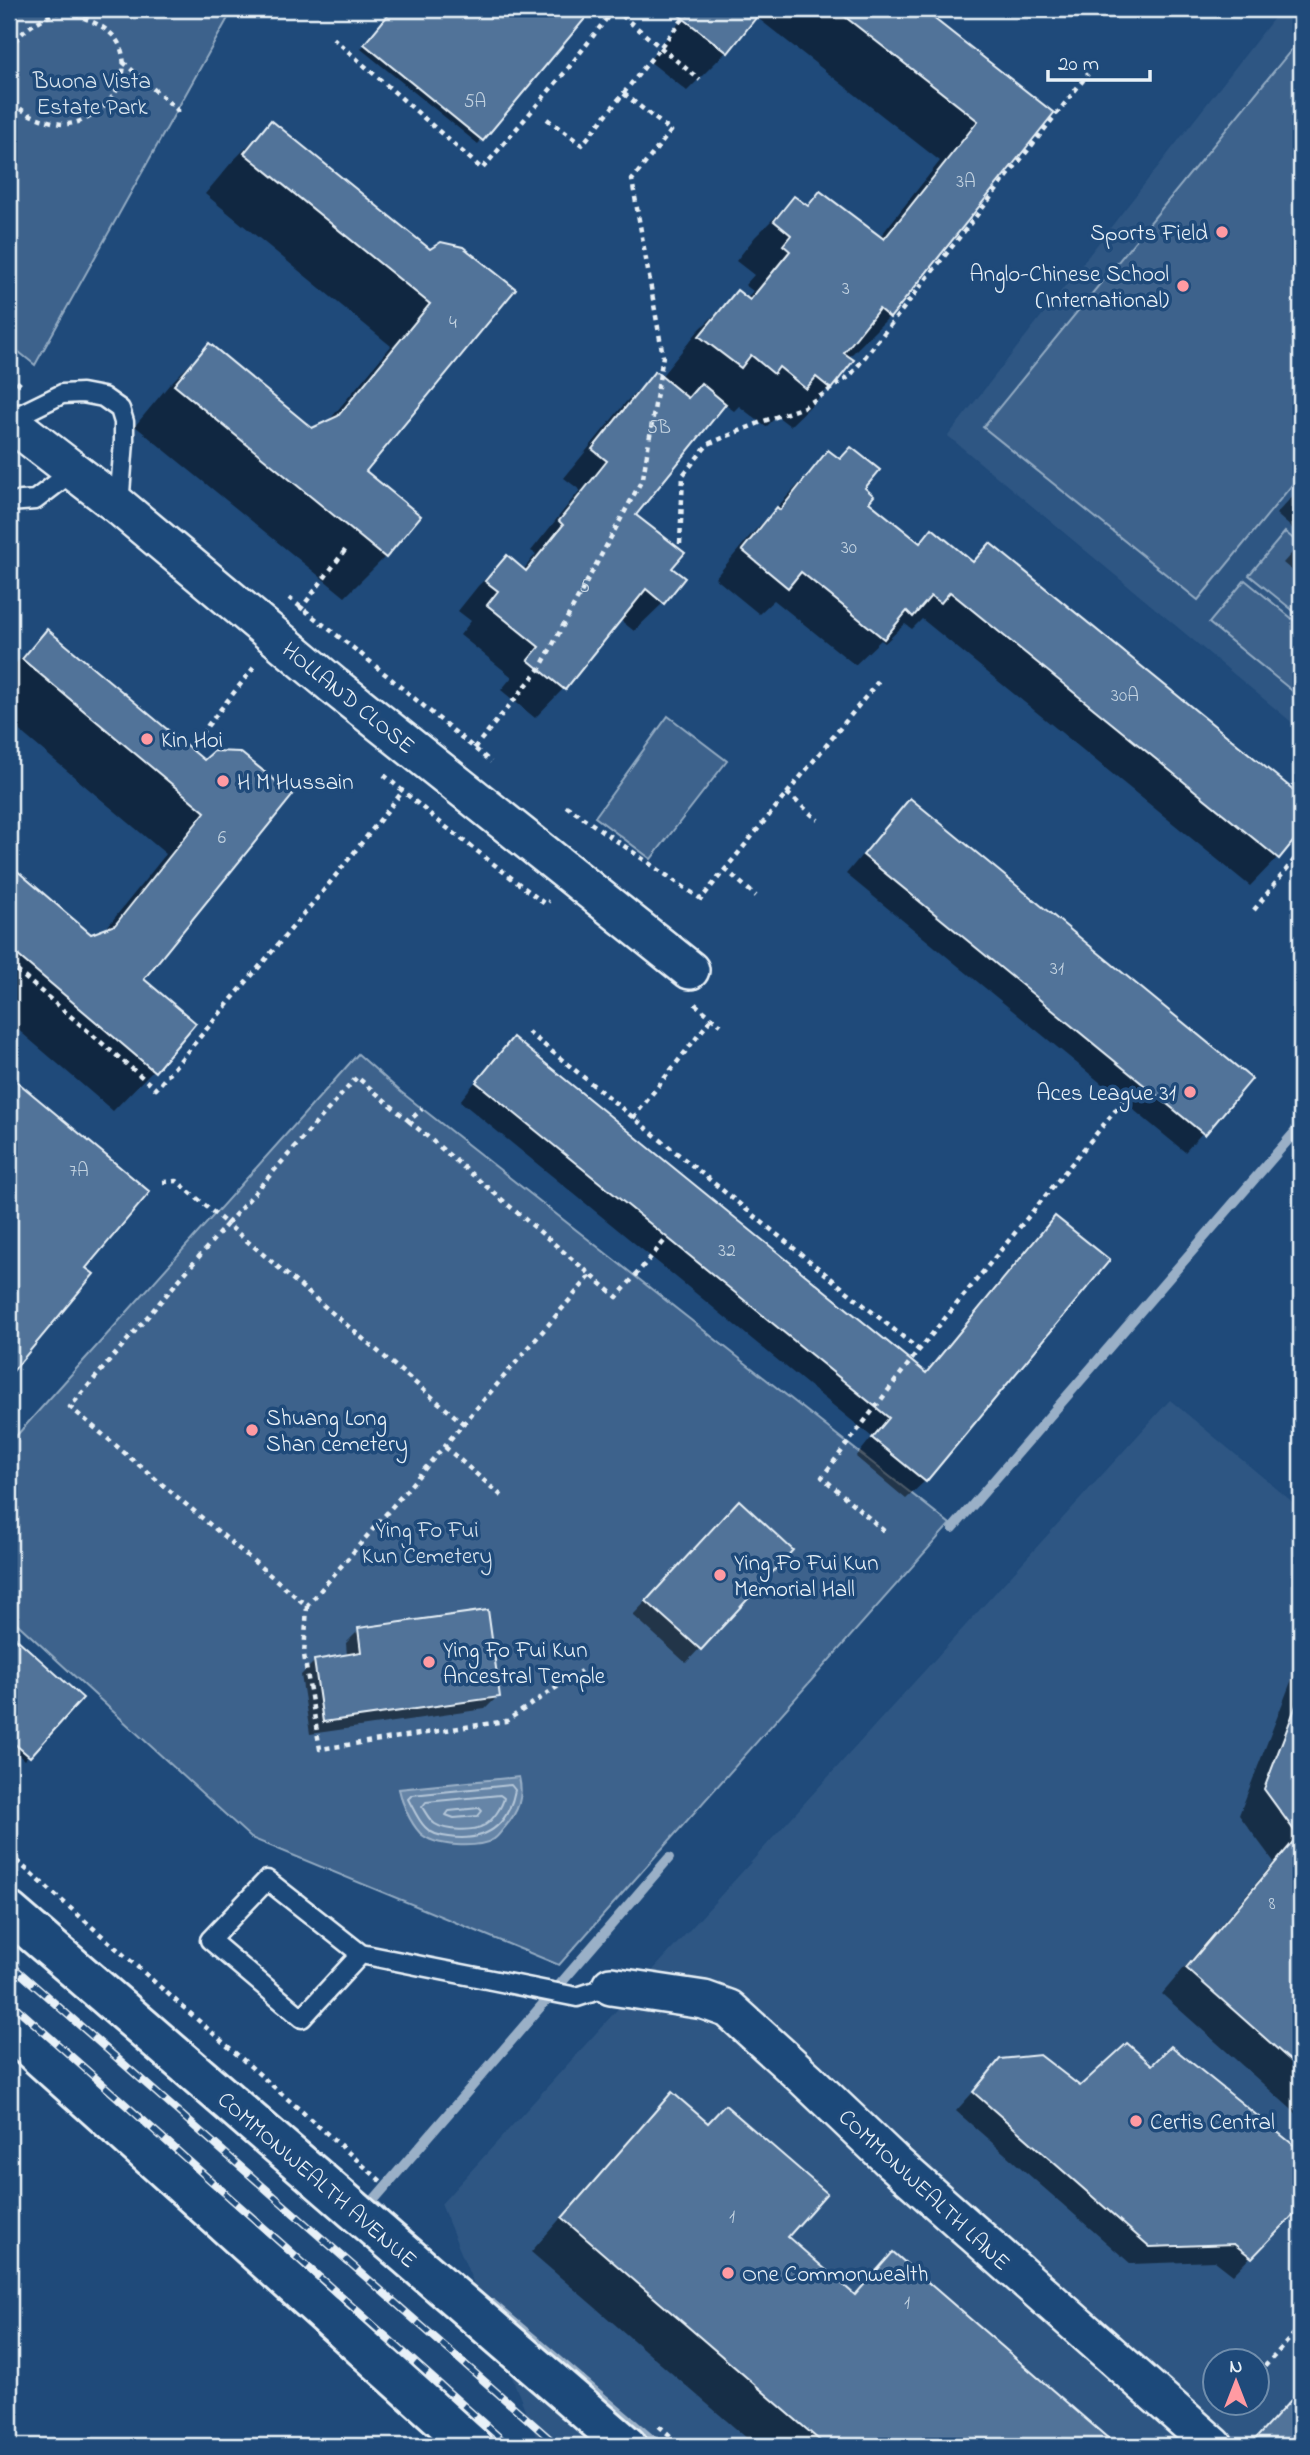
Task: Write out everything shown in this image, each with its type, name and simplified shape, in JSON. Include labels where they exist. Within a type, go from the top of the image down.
[{"type":"main road","name":"COMMONWEALTH AVENUE","points":[[9,1912],[628,2446]]},
{"type":"main road","points":[[9,2029],[472,2446]]},
{"type":"street","name":"HOLLAND CLOSE","points":[[9,420],[119,506],[334,686],[690,970]]},
{"type":"street","name":"COMMONWEALTH LANE","points":[[611,1986],[705,2000],[729,2009],[891,2161],[1214,2446]]},
{"type":"lane","points":[[9,420],[62,394],[82,393],[103,397],[120,410],[124,422],[124,441],[119,506]]},
{"type":"lane","points":[[9,502],[35,500],[73,471]]},
{"type":"lane","points":[[361,1954],[302,2018],[210,1940],[267,1880],[361,1954],[577,1997],[611,1986]]},
{"type":"path","points":[[333,38],[482,169],[566,71],[614,9],[700,80]]},
{"type":"path","points":[[547,119],[582,145],[691,9]]},
{"type":"path","points":[[9,49],[23,31],[39,19],[65,10],[105,29],[119,44],[122,62],[121,80],[111,99],[99,112],[67,125],[32,116],[12,101],[9,93]]},
{"type":"path","points":[[122,62],[182,114]]},
{"type":"path","points":[[680,544],[682,475],[708,444],[804,407],[850,376],[1088,74]]},
{"type":"path","points":[[474,748],[539,670],[642,478],[663,356],[632,180],[671,131],[623,93]]},
{"type":"path","points":[[315,589],[346,549]]},
{"type":"path","points":[[566,806],[701,899],[881,678]]},
{"type":"path","points":[[201,734],[240,685]]},
{"type":"path","points":[[9,964],[156,1089],[403,791]]},
{"type":"path","points":[[787,793],[818,820]]},
{"type":"path","points":[[1254,910],[1301,851]]},
{"type":"path","points":[[725,869],[756,896]]},
{"type":"path","points":[[633,1118],[712,1018]]},
{"type":"path","points":[[528,1032],[919,1350]]},
{"type":"path","points":[[307,1606],[70,1407],[357,1077],[617,1297],[667,1238]]},
{"type":"path","points":[[884,1531],[822,1477],[919,1350],[1128,1095]]},
{"type":"path","points":[[409,1121],[422,1109]]},
{"type":"path","points":[[163,1182],[177,1181],[464,1424]]},
{"type":"path","points":[[581,1671],[506,1721],[320,1749],[304,1655],[307,1606],[591,1275]]},
{"type":"path","points":[[445,1447],[503,1497]]},
{"type":"path","points":[[9,1854],[374,2175]]},
{"type":"path","points":[[1272,2358],[1301,2326]]},
{"type":"shaded area","name":"Sports Field","points":[[1281,9],[1301,9],[1301,730],[948,436]]},
{"type":"shaded area","points":[[1170,1400],[1301,1509],[1301,2446],[540,2446],[441,2204]]},
{"type":"green space","name":"Buona Vista Estate Park","points":[[9,9],[233,9],[35,365],[9,344]]},
{"type":"green space","name":"Sports Field","points":[[1301,38],[1301,474],[1198,600],[983,427]]},
{"type":"green space","points":[[1285,532],[1301,545],[1301,617],[1249,575]]},
{"type":"green space","points":[[1245,580],[1301,626],[1301,698],[1209,623]]},
{"type":"green space","points":[[668,716],[727,761],[651,859],[595,817]]},
{"type":"green space","name":"Ying Fo Fui Kun Cemetery","points":[[358,1054],[401,1092],[950,1524],[559,1965],[251,1838],[9,1616],[9,1444]]},
{"type":"water","points":[[519,1777],[519,1804],[510,1821],[495,1838],[478,1844],[445,1844],[427,1838],[410,1818],[399,1789]]},
{"type":"building","points":[[393,9],[593,9],[483,141],[364,44]]},
{"type":"building","points":[[671,9],[763,9],[728,53]]},
{"type":"building","points":[[835,9],[922,9],[1054,113],[890,318],[879,309],[844,353],[854,360],[831,389],[816,377],[806,389],[779,367],[774,374],[751,355],[741,368],[699,336],[737,290],[750,300],[790,251],[783,245],[791,235],[774,221],[794,196],[808,206],[820,191],[884,239],[978,121]]},
{"type":"building","points":[[271,120],[430,249],[441,242],[463,247],[516,289],[366,471],[421,516],[386,558],[174,385],[209,343],[312,428],[338,416],[430,304],[244,153]]},
{"type":"building","points":[[655,371],[688,398],[701,383],[726,404],[636,515],[685,553],[672,568],[685,578],[664,604],[646,589],[565,690],[528,660],[539,647],[487,605],[498,591],[485,581],[507,555],[526,571],[563,525],[559,521],[607,461],[592,449]]},
{"type":"building","points":[[851,447],[880,470],[865,488],[874,496],[869,502],[920,543],[932,528],[973,562],[990,543],[1301,796],[1301,832],[1279,859],[950,592],[941,603],[931,596],[913,617],[907,611],[884,639],[801,572],[788,588],[742,550],[777,507],[780,510],[828,450],[840,459]]},
{"type":"building","points":[[47,629],[204,760],[214,751],[240,752],[293,795],[144,979],[196,1023],[155,1072],[9,948],[9,864],[91,934],[115,925],[205,812],[22,659]]},
{"type":"building","points":[[910,798],[1252,1079],[1205,1135],[863,855]]},
{"type":"building","points":[[513,1037],[926,1373],[1055,1216],[1110,1260],[926,1482],[872,1438],[889,1418],[476,1082]]},
{"type":"building","points":[[9,1075],[150,1192],[86,1268],[94,1274],[9,1376]]},
{"type":"building","name":"Ying Fo Fui Kun Memorial Hall","points":[[739,1500],[793,1550],[701,1650],[646,1601]]},
{"type":"building","name":"Ying Fo Fui Kun Ancestral Temple","points":[[488,1610],[500,1697],[323,1722],[314,1660],[361,1652],[358,1628]]},
{"type":"building","points":[[9,1632],[83,1698],[30,1757],[9,1739]]},
{"type":"building","points":[[1299,1698],[1301,2070],[1186,1968],[1298,1836],[1264,1789]]},
{"type":"building","name":"Certis Central","points":[[1127,2043],[1152,2065],[1171,2046],[1301,2151],[1301,2207],[1252,2258],[1234,2244],[1150,2247],[973,2092],[1000,2059],[1040,2055],[1080,2086]]},
{"type":"building","name":"One Commonwealth","points":[[672,2092],[708,2123],[725,2105],[827,2193],[788,2237],[855,2295],[893,2252],[1117,2446],[826,2446],[562,2218]]},
{"type":"building","points":[[1301,2389],[1301,2446],[1249,2446]]},
{"type":"waterway","points":[[953,1528],[1301,1125]]},
{"type":"waterway","points":[[381,2210],[372,2202],[669,1858]]},
{"type":"waterway","points":[[492,2304],[659,2446]]},
{"type":"railway","points":[[9,1963],[558,2446]]},
{"type":"railway","points":[[9,2001],[509,2446]]},
{"type":"place","name":"Sports Field","points":[[1222,232]]},
{"type":"place","name":"Anglo-Chinese School (International)","points":[[1183,286]]},
{"type":"place","name":"Kin Hoi","points":[[147,739]]},
{"type":"place","name":"H M Hussain","points":[[223,781]]},
{"type":"place","name":"Aces League 31","points":[[1190,1092]]},
{"type":"place","name":"Shuang Long Shan cemetery","points":[[252,1430]]},
{"type":"place","name":"Ying Fo Fui Kun Memorial Hall","points":[[720,1575]]},
{"type":"place","name":"Ying Fo Fui Kun Ancestral Temple","points":[[429,1662]]},
{"type":"place","name":"Certis Central","points":[[1136,2121]]},
{"type":"place","name":"One Commonwealth","points":[[728,2273]]}]
